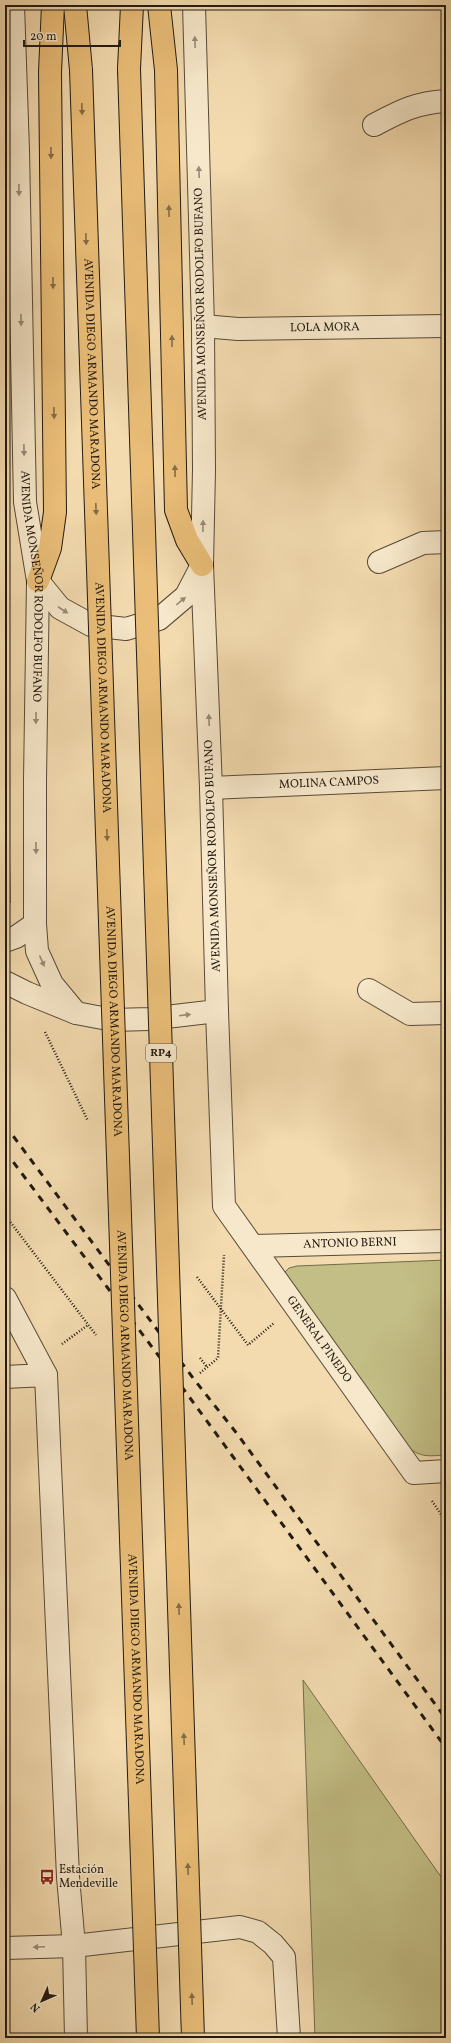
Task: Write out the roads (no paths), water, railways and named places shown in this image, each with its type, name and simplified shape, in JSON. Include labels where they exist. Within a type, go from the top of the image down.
[{"type":"main road","points":[[38,581],[50,548],[55,512],[50,79],[53,5]]},
{"type":"main road","name":"AVENIDA DIEGO ARMANDO MARADONA","points":[[75,5],[81,70],[148,2038]]},
{"type":"main road","name":"RP4","points":[[132,5],[129,68],[193,2038]]},
{"type":"main road","points":[[159,5],[166,70],[176,510],[187,540],[202,565]]},
{"type":"street","name":"AVENIDA MONSEÑOR RODOLFO BUFANO","points":[[13,5],[12,148],[25,502],[38,581],[35,780],[35,924],[37,951],[52,984],[76,1013]]},
{"type":"street","name":"AVENIDA MONSEÑOR RODOLFO BUFANO","points":[[194,5],[203,326],[204,470],[202,565],[212,788],[217,1011],[224,1206]]},
{"type":"street","points":[[374,125],[403,110],[424,103],[446,101]]},
{"type":"street","name":"LOLA MORA","points":[[203,326],[238,329],[446,326]]},
{"type":"street","points":[[379,562],[423,543],[446,542]]},
{"type":"street","points":[[38,581],[60,608],[91,625],[126,629],[159,619],[186,596],[202,565]]},
{"type":"street","name":"MOLINA CAMPOS","points":[[212,788],[446,778]]},
{"type":"street","points":[[5,941],[16,937],[35,924]]},
{"type":"street","points":[[5,982],[27,993],[76,1013],[113,1020],[149,1019],[217,1011]]},
{"type":"street","points":[[369,990],[410,1014],[446,1012]]},
{"type":"street","name":"GENERAL PINEDO","points":[[224,1206],[254,1246],[414,1473],[446,1471]]},
{"type":"street","name":"ANTONIO BERNI","points":[[254,1246],[446,1241]]},
{"type":"street","points":[[5,1298],[46,1375],[68,1877],[74,1946],[76,2038]]},
{"type":"street","points":[[5,1376],[46,1375]]},
{"type":"street","points":[[5,1948],[74,1946],[240,1927],[258,1932],[273,1944],[284,1957],[289,2038]]},
{"type":"railway","points":[[5,1125],[193,1378],[238,1435],[446,1719]]},
{"type":"railway","points":[[5,1151],[182,1387],[446,1748]]},
{"type":"place","name":"Estación Mendeville","points":[[47,1877]]}]
